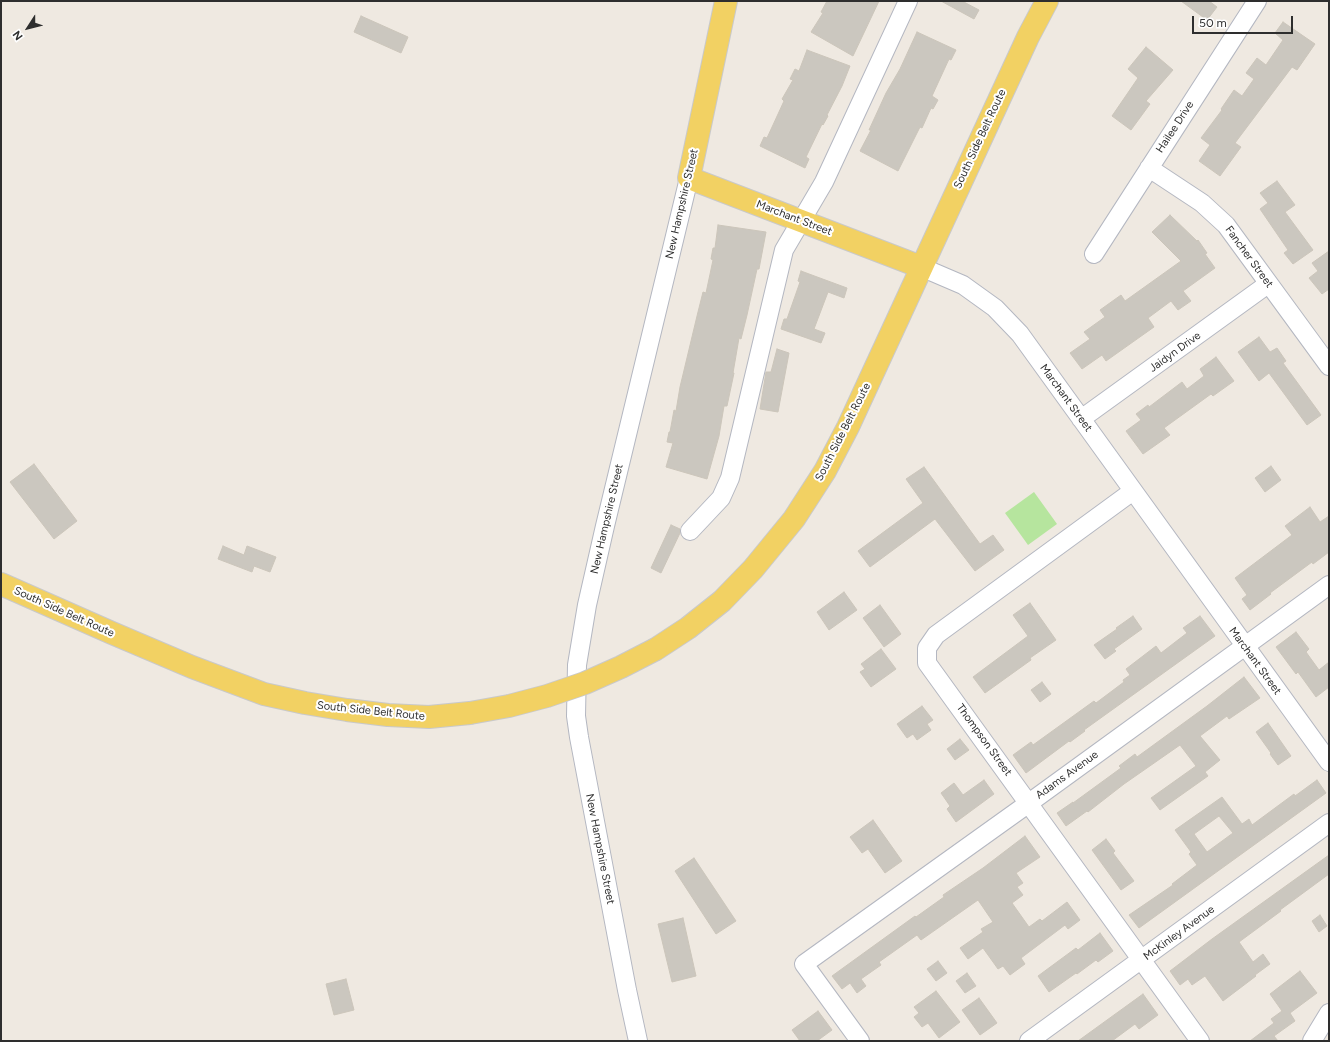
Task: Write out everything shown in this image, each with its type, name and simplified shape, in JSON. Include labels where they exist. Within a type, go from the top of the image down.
[{"type":"main road","name":"New Hampshire Street","points":[[689,178],[726,1]]},
{"type":"main road","name":"South Side Belt Route","points":[[1,584],[112,634],[192,667],[264,694],[346,710],[388,715],[429,717],[470,713],[509,706],[585,683],[656,649],[688,628],[722,601],[754,569],[794,519],[825,472],[848,427],[921,267],[1028,38],[1047,1]]},
{"type":"main road","name":"Marchant Street","points":[[689,178],[921,267]]},
{"type":"street","points":[[690,531],[721,498],[730,478],[784,250],[824,182],[908,1]]},
{"type":"street","name":"Hailee Drive","points":[[1094,254],[1257,1]]},
{"type":"street","name":"Fancher Street","points":[[1149,168],[1202,203],[1226,225],[1329,366]]},
{"type":"street","name":"New Hampshire Street","points":[[638,1041],[579,737],[576,716],[577,665],[587,605],[605,526],[689,178]]},
{"type":"street","name":"Marchant Street","points":[[921,267],[964,285],[995,308],[1020,334],[1329,762]]},
{"type":"street","name":"Jaidyn Drive","points":[[1081,419],[1268,284]]},
{"type":"street","name":"Thompson Street","points":[[1133,491],[936,635],[927,648],[927,663],[1200,1041]]},
{"type":"street","name":"Adams Avenue","points":[[854,1039],[804,964],[1329,585]]},
{"type":"street","name":"McKinley Avenue","points":[[1029,1041],[1329,823]]},
{"type":"street","points":[[1312,1041],[1329,1013]]},
{"type":"green space","points":[[1034,492],[1057,524],[1028,545],[1005,513]]},
{"type":"building","points":[[827,1],[879,1],[853,56],[811,32],[823,13],[821,12]]},
{"type":"building","points":[[941,1],[962,1],[979,10],[974,19]]},
{"type":"building","points":[[1181,1],[1209,1],[1217,7],[1207,20]]},
{"type":"building","points":[[361,16],[408,37],[401,53],[354,32]]},
{"type":"building","points":[[1283,22],[1315,44],[1297,70],[1292,67],[1235,143],[1241,147],[1220,176],[1199,161],[1210,145],[1201,138],[1222,110],[1221,109],[1234,90],[1242,96],[1254,79],[1246,73],[1257,58],[1266,65],[1283,40],[1275,33]]},
{"type":"building","points":[[917,32],[956,50],[951,60],[949,59],[932,96],[938,100],[933,109],[931,108],[922,128],[920,127],[898,171],[860,151],[871,130],[869,130],[886,93],[900,69]]},
{"type":"building","points":[[1146,47],[1173,70],[1146,101],[1150,104],[1131,130],[1112,116],[1138,78],[1128,69]]},
{"type":"building","points":[[807,50],[850,66],[842,86],[827,115],[828,116],[823,125],[822,124],[806,157],[809,159],[805,168],[760,146],[764,137],[767,138],[784,101],[782,99],[793,80],[790,79],[795,69],[799,71]]},
{"type":"building","points":[[1277,181],[1295,205],[1285,212],[1313,250],[1293,264],[1284,253],[1288,250],[1260,209],[1268,203],[1260,193]]},
{"type":"building","points":[[1170,215],[1197,241],[1198,240],[1207,253],[1205,254],[1215,268],[1183,291],[1191,301],[1178,310],[1171,301],[1148,318],[1154,327],[1106,361],[1102,355],[1082,369],[1070,353],[1090,339],[1084,332],[1105,317],[1100,310],[1121,295],[1125,301],[1181,261],[1152,232]]},
{"type":"building","points":[[718,225],[766,232],[759,269],[757,269],[741,339],[739,338],[727,406],[724,406],[719,436],[707,479],[666,467],[673,443],[667,442],[674,410],[676,411],[680,387],[703,292],[706,293]]},
{"type":"building","points":[[1329,251],[1329,289],[1322,294],[1309,278],[1318,271],[1312,263]]},
{"type":"building","points":[[801,271],[847,288],[844,298],[828,292],[814,329],[825,333],[821,343],[781,329],[784,319],[787,319],[800,282],[798,281]]},
{"type":"building","points":[[1259,337],[1270,352],[1277,348],[1286,361],[1283,363],[1321,415],[1307,425],[1269,373],[1259,381],[1238,352]]},
{"type":"building","points":[[777,349],[789,353],[778,412],[760,409],[766,372],[771,372]]},
{"type":"building","points":[[1216,357],[1234,381],[1213,396],[1211,394],[1164,428],[1170,435],[1143,454],[1126,431],[1141,420],[1136,414],[1148,405],[1149,407],[1182,382],[1187,389],[1204,376],[1200,369]]},
{"type":"building","points":[[34,464],[77,521],[54,539],[10,482]]},
{"type":"building","points":[[1271,466],[1281,480],[1265,492],[1255,478]]},
{"type":"building","points":[[924,467],[980,544],[993,535],[1004,550],[975,571],[935,519],[870,567],[858,551],[923,503],[906,479]]},
{"type":"building","points":[[1310,507],[1320,522],[1329,516],[1329,552],[1313,564],[1312,562],[1250,610],[1242,599],[1247,595],[1235,578],[1292,535],[1285,526]]},
{"type":"building","points":[[671,525],[680,529],[680,533],[661,573],[651,568]]},
{"type":"building","points":[[223,546],[244,555],[247,546],[276,557],[270,572],[254,566],[252,572],[218,559]]},
{"type":"building","points":[[844,592],[857,610],[829,630],[817,612]]},
{"type":"building","points":[[1030,603],[1056,640],[985,693],[973,677],[1028,636],[1013,615]]},
{"type":"building","points":[[880,605],[901,634],[884,647],[863,618]]},
{"type":"building","points":[[1133,616],[1142,629],[1114,649],[1116,651],[1105,659],[1094,645]]},
{"type":"building","points":[[1200,616],[1215,636],[1026,773],[1013,755],[1031,742],[1033,745],[1094,701],[1096,703],[1124,682],[1123,680],[1130,675],[1126,669],[1156,646],[1161,653],[1187,633],[1183,628]]},
{"type":"building","points":[[1296,632],[1309,649],[1306,652],[1319,670],[1329,662],[1329,687],[1316,697],[1298,672],[1296,674],[1276,647]]},
{"type":"building","points":[[881,649],[896,669],[871,687],[860,672],[865,669],[861,664]]},
{"type":"building","points":[[1244,677],[1260,698],[1229,719],[1227,716],[1200,736],[1220,760],[1205,772],[1208,776],[1160,810],[1151,798],[1196,766],[1180,745],[1124,784],[1088,812],[1087,811],[1066,826],[1057,813],[1121,768],[1119,766],[1135,754],[1137,757]]},
{"type":"building","points":[[1042,682],[1051,694],[1040,702],[1031,690]]},
{"type":"building","points":[[922,706],[933,720],[927,724],[931,730],[917,740],[913,734],[907,738],[897,724]]},
{"type":"building","points":[[1268,723],[1291,756],[1278,765],[1256,732]]},
{"type":"building","points":[[960,739],[969,750],[955,760],[947,749]]},
{"type":"building","points":[[984,780],[994,794],[956,822],[947,809],[950,806],[941,793],[954,783],[963,795]]},
{"type":"building","points":[[1317,780],[1326,793],[1139,928],[1129,915],[1173,885],[1172,884],[1197,865],[1189,854],[1191,852],[1175,830],[1222,797],[1242,824],[1249,819],[1252,825],[1294,794],[1295,796]],"holes":[[[1219,816],[1233,833],[1207,852],[1194,834]]]},
{"type":"building","points":[[873,820],[902,861],[885,873],[868,849],[862,853],[850,837]]},
{"type":"building","points":[[1025,836],[1040,857],[1016,873],[1023,883],[1017,887],[1023,895],[1012,903],[1029,927],[1040,919],[1042,921],[1067,902],[1080,920],[1068,929],[1065,925],[1021,958],[1025,964],[1010,975],[1003,966],[998,969],[983,948],[968,959],[960,948],[983,932],[981,929],[993,922],[978,900],[921,940],[917,935],[879,962],[881,965],[861,979],[866,986],[857,993],[850,983],[842,989],[832,976],[944,897],[943,895],[983,868]]},
{"type":"building","points":[[1106,839],[1115,851],[1113,853],[1134,881],[1121,890],[1092,850]]},
{"type":"building","points":[[1329,855],[1329,874],[1239,942],[1253,962],[1263,954],[1270,964],[1223,1001],[1205,976],[1192,985],[1188,979],[1180,985],[1170,971]]},
{"type":"building","points":[[694,858],[736,921],[716,934],[675,871]]},
{"type":"building","points":[[1320,915],[1327,926],[1319,932],[1312,921]]},
{"type":"building","points":[[683,918],[696,976],[672,982],[658,924]]},
{"type":"building","points":[[1100,933],[1113,951],[1098,962],[1096,960],[1049,992],[1038,976],[1076,948],[1078,950]]},
{"type":"building","points":[[938,961],[947,973],[936,981],[927,969]]},
{"type":"building","points":[[1300,971],[1317,993],[1290,1013],[1295,1021],[1274,1036],[1278,1041],[1250,1041],[1274,1023],[1271,1019],[1282,1011],[1270,994]]},
{"type":"building","points":[[967,973],[976,986],[965,993],[956,981]]},
{"type":"building","points":[[346,979],[354,1010],[334,1015],[326,984]]},
{"type":"building","points":[[936,991],[960,1022],[939,1038],[928,1023],[922,1027],[914,1017],[919,1013],[914,1007]]},
{"type":"building","points":[[1143,994],[1158,1015],[1139,1029],[1135,1024],[1112,1041],[1078,1041]]},
{"type":"building","points":[[979,998],[997,1023],[980,1035],[962,1010]]},
{"type":"building","points":[[818,1011],[832,1030],[817,1041],[800,1041],[792,1030]]}]
